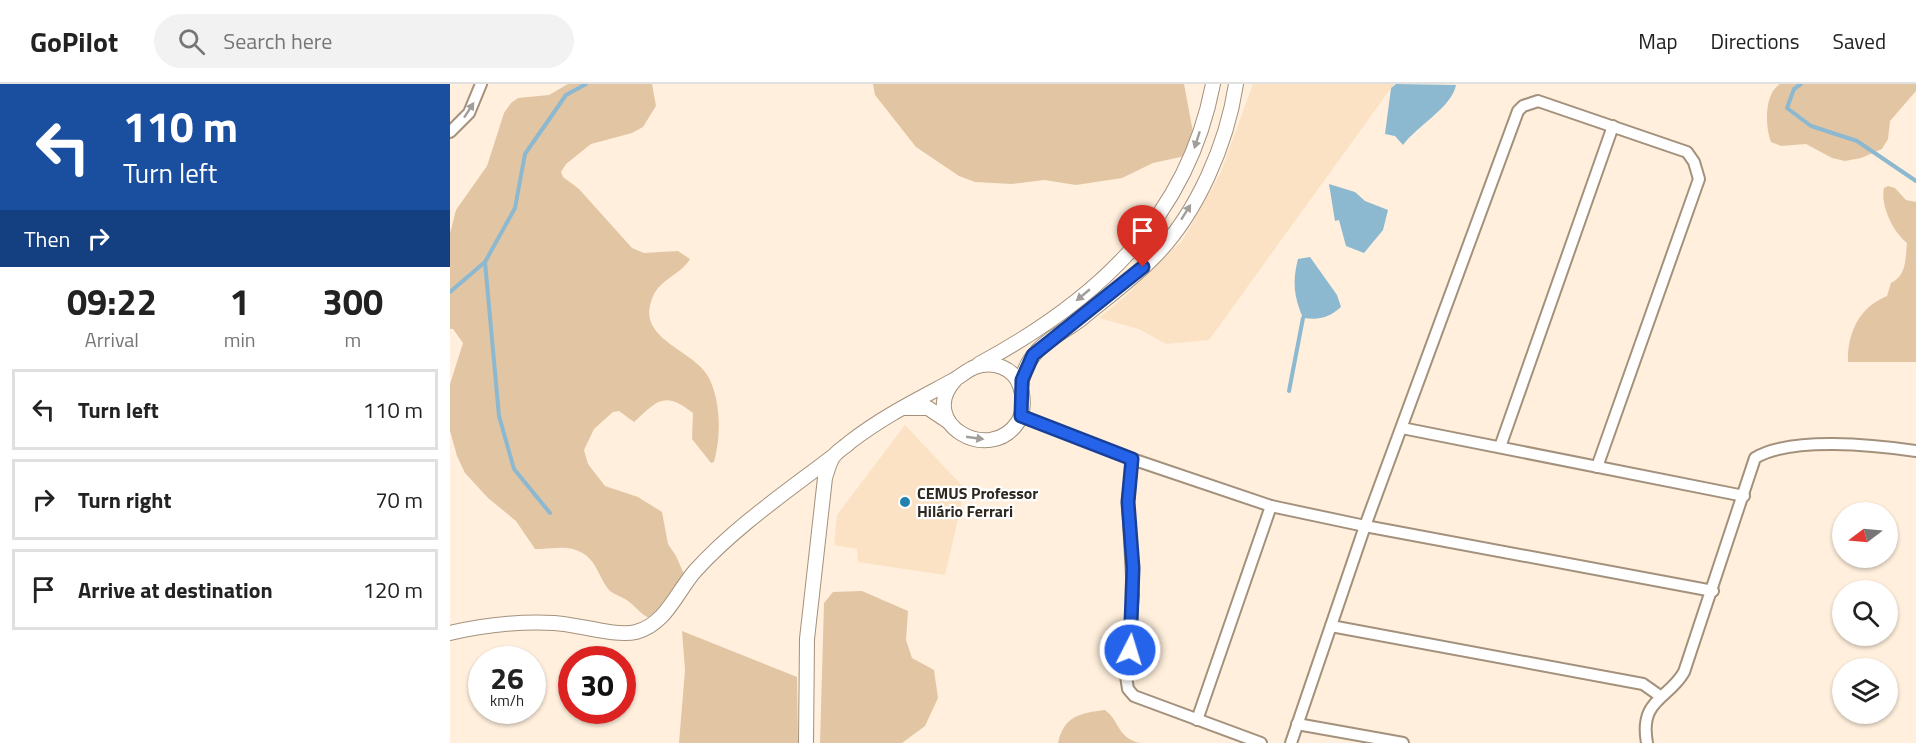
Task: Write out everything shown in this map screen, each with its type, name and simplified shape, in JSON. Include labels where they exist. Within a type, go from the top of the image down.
[{"type":"main road","points":[[450,633],[486,624],[515,623],[555,623],[633,633],[649,627],[664,616],[682,587],[717,547],[879,419],[955,380],[1031,334],[1108,274],[1159,219],[1182,180],[1213,84]]},
{"type":"main road","points":[[898,409],[924,407],[949,422],[966,437],[990,439],[1009,430],[1021,416],[1021,389],[1025,370],[1039,349],[1155,256],[1194,200],[1214,159],[1229,116],[1236,84]]},
{"type":"main road","points":[[976,366],[1001,366],[1013,374],[1021,389]]},
{"type":"main road","points":[[949,422],[944,398],[946,389],[955,380]]},
{"type":"main road","points":[[806,743],[807,639],[825,478],[833,456]]},
{"type":"street","points":[[450,132],[469,113],[482,84]]},
{"type":"street","points":[[1291,743],[1365,526],[1518,111],[1523,106],[1538,101],[1687,152],[1694,162],[1699,179],[1598,466]]},
{"type":"street","points":[[1500,447],[1613,126]]},
{"type":"street","points":[[1021,416],[1132,459],[1271,506],[1365,526],[1713,591]]},
{"type":"street","points":[[1402,428],[1744,496]]},
{"type":"street","points":[[1647,743],[1648,717],[1660,696],[1678,681],[1684,672],[1713,591],[1755,458],[1766,452],[1862,444],[1916,451]]},
{"type":"street","points":[[1132,459],[1128,502],[1133,595],[1127,684],[1134,696],[1261,743]]},
{"type":"street","points":[[1197,720],[1271,506]]},
{"type":"street","points":[[1331,626],[1643,684],[1660,696]]},
{"type":"street","points":[[1297,724],[1403,743]]},
{"type":"shaded area","points":[[568,84],[652,84],[656,106],[643,127],[632,133],[591,144],[566,164],[561,172],[563,177],[579,189],[632,248],[644,253],[678,251],[690,259],[658,288],[651,302],[649,315],[653,327],[661,336],[703,370],[714,390],[718,410],[718,442],[714,462],[711,463],[692,439],[693,413],[668,400],[655,404],[634,422],[619,411],[613,412],[594,429],[584,450],[588,464],[605,486],[638,497],[662,512],[668,544],[687,581],[655,620],[610,591],[586,555],[573,549],[535,549],[516,521],[488,498],[465,473],[457,456],[450,431],[450,384],[463,343],[453,329],[450,329],[450,233],[456,210],[487,166],[504,113],[511,103],[518,98],[549,95]]},
{"type":"shaded area","points":[[873,84],[1184,84],[1196,148],[1185,156],[1153,163],[1122,178],[1076,185],[1044,180],[1011,184],[975,182],[959,176],[916,147],[875,95]]},
{"type":"shaded area","points":[[1253,84],[1394,84],[1209,340],[1166,344],[1139,329],[1099,318],[1129,293],[1150,269],[1182,241],[1220,174]]},
{"type":"shaded area","points":[[1780,84],[1916,84],[1916,91],[1890,121],[1888,139],[1882,149],[1861,158],[1845,161],[1832,158],[1806,144],[1781,146],[1771,142],[1767,111],[1771,95]]},
{"type":"shaded area","points":[[1888,186],[1895,188],[1906,200],[1916,202],[1916,362],[1848,362],[1850,341],[1862,314],[1887,296],[1891,283],[1903,271],[1907,243],[1897,232],[1886,210],[1883,195],[1884,188]]},
{"type":"shaded area","name":"CEMUS Professor Hilário Ferrari","points":[[905,425],[965,489],[945,575],[858,562],[857,549],[834,545],[837,515]]},
{"type":"shaded area","points":[[862,591],[908,611],[906,640],[912,658],[934,670],[938,698],[925,726],[902,743],[820,743],[824,603],[833,592]]},
{"type":"shaded area","points":[[682,631],[797,677],[798,743],[679,743],[685,670]]},
{"type":"shaded area","points":[[1105,710],[1127,737],[1140,743],[1058,743],[1069,721],[1081,715]]},
{"type":"water","points":[[1396,84],[1456,85],[1448,101],[1403,145],[1395,136],[1385,134],[1391,88]]},
{"type":"water","points":[[1329,184],[1355,192],[1365,201],[1388,210],[1383,230],[1364,253],[1346,246],[1339,220],[1335,221]]},
{"type":"water","points":[[1310,257],[1337,295],[1341,307],[1328,316],[1314,319],[1303,318],[1296,296],[1295,282],[1298,259]]},
{"type":"waterway","points":[[450,292],[485,262],[515,208],[525,154],[566,95],[586,84]]},
{"type":"waterway","points":[[1801,84],[1794,89],[1787,108],[1811,126],[1857,141],[1916,181]]},
{"type":"waterway","points":[[485,262],[499,416],[514,469],[550,513]]},
{"type":"waterway","points":[[1289,391],[1303,318]]},
{"type":"place","name":"CEMUS Professor Hilário Ferrari","points":[[905,502]]},
{"type":"route","points":[[1130,650],[1133,568],[1128,485],[1132,459],[1021,416],[1023,407],[1021,389],[1025,370],[1033,355],[1143,267]]}]
